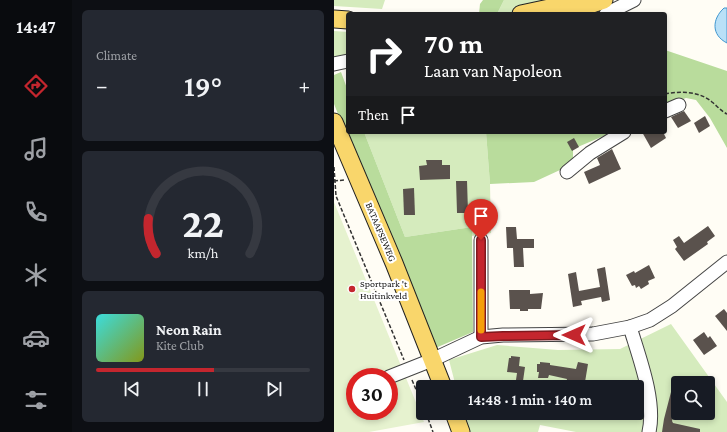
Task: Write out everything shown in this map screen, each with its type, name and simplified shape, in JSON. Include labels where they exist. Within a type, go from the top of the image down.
[{"type":"main road","points":[[528,12],[574,0]]},
{"type":"main road","points":[[569,12],[604,0]]},
{"type":"main road","points":[[334,19],[346,20]]},
{"type":"main road","points":[[334,28],[346,29]]},
{"type":"main road","name":"BATAAFSEWEG","points":[[334,122],[391,256],[440,380]]},
{"type":"main road","points":[[457,420],[461,432]]},
{"type":"street","points":[[610,12],[634,0]]},
{"type":"street","points":[[334,64],[346,61]]},
{"type":"street","points":[[667,110],[679,105]]},
{"type":"street","points":[[567,172],[590,153],[621,134]]},
{"type":"street","points":[[481,240],[481,337]]},
{"type":"street","points":[[398,374],[432,360],[481,337],[593,334],[630,327],[650,320],[672,306],[727,262]]},
{"type":"street","points":[[630,327],[646,382],[650,405],[649,432]]},
{"type":"path","points":[[667,94],[678,92],[690,93],[706,98],[714,103],[721,111],[727,114]]},
{"type":"path","points":[[334,167],[336,196],[416,389]]},
{"type":"path","points":[[429,420],[434,432]]},
{"type":"green space","points":[[334,0],[385,0],[382,9],[334,6]]},
{"type":"green space","points":[[483,0],[504,0],[498,12],[479,12],[480,4]]},
{"type":"green space","points":[[504,0],[566,0],[520,11],[498,12]]},
{"type":"green space","points":[[334,31],[346,32],[346,58],[334,60]]},
{"type":"green space","points":[[667,51],[727,71],[727,148],[710,118],[696,100],[686,98],[667,105]]},
{"type":"green space","points":[[341,72],[346,86],[346,134],[334,104],[334,75]]},
{"type":"green space","points":[[346,134],[365,134],[405,237],[472,227],[473,332],[433,349]]},
{"type":"green space","points":[[365,134],[486,134],[490,184],[491,233],[472,236],[472,227],[405,237]]},
{"type":"green space","points":[[486,134],[608,134],[573,149],[573,164],[534,182],[490,184]]},
{"type":"green space","name":"Sportpark 't Huitinkveld","points":[[334,202],[416,402],[416,420],[423,420],[424,422],[369,432],[334,432]]},
{"type":"green space","points":[[671,324],[708,376],[671,376],[671,420],[715,420],[715,385],[727,402],[727,432],[576,432],[540,425],[538,432],[468,432],[464,420],[644,420],[644,380],[454,380],[449,360],[497,345],[558,350],[620,349]]},
{"type":"water","points":[[724,8],[727,8],[727,43],[718,36],[715,27],[717,17]]},
{"type":"building","points":[[684,111],[691,121],[678,128],[671,117]]},
{"type":"building","points":[[705,116],[710,126],[699,133],[694,123]]},
{"type":"building","points":[[643,134],[664,134],[666,138],[651,148]]},
{"type":"building","points":[[574,138],[579,147],[572,151],[567,142]]},
{"type":"building","points":[[612,149],[621,169],[589,184],[584,172],[600,165],[597,158]]},
{"type":"building","points":[[426,160],[442,160],[442,165],[450,165],[450,179],[420,180],[419,166],[427,165]]},
{"type":"building","points":[[456,181],[467,181],[468,213],[457,213]]},
{"type":"building","points":[[414,188],[415,215],[404,215],[403,189]]},
{"type":"building","points":[[708,226],[715,236],[707,242],[708,244],[684,261],[675,249],[677,247],[673,240],[679,236],[684,243]]},
{"type":"building","points":[[506,227],[516,227],[517,239],[534,239],[534,248],[523,248],[524,267],[514,267],[513,248],[507,248]]},
{"type":"building","points":[[649,265],[655,278],[648,281],[649,284],[641,289],[639,286],[636,288],[635,285],[632,286],[626,275],[634,271],[635,273]]},
{"type":"building","points":[[605,267],[610,300],[602,302],[601,297],[581,301],[582,305],[573,307],[568,274],[576,272],[579,291],[600,287],[597,269]]},
{"type":"building","points":[[509,290],[530,290],[530,294],[543,293],[541,309],[528,309],[528,311],[520,311],[520,309],[510,309]]},
{"type":"building","points":[[724,309],[727,313],[727,331],[715,316]]},
{"type":"building","points":[[704,332],[708,338],[710,336],[717,346],[704,355],[693,340]]},
{"type":"building","points":[[511,356],[520,357],[519,366],[525,367],[523,380],[516,380],[517,373],[507,372],[509,358],[511,358]]},
{"type":"building","points":[[540,362],[550,363],[550,365],[576,369],[578,362],[588,364],[585,380],[567,380],[549,375],[548,378],[538,378],[539,372],[537,372],[537,364],[540,364]]},
{"type":"building","points":[[671,392],[671,420],[673,423],[700,429],[700,432],[662,432]]},
{"type":"slow traffic","points":[[481,292],[481,330]]},
{"type":"place","name":"Sportpark 't Huitinkveld","points":[[352,289]]},
{"type":"route","points":[[481,240],[481,337],[574,335]]}]
